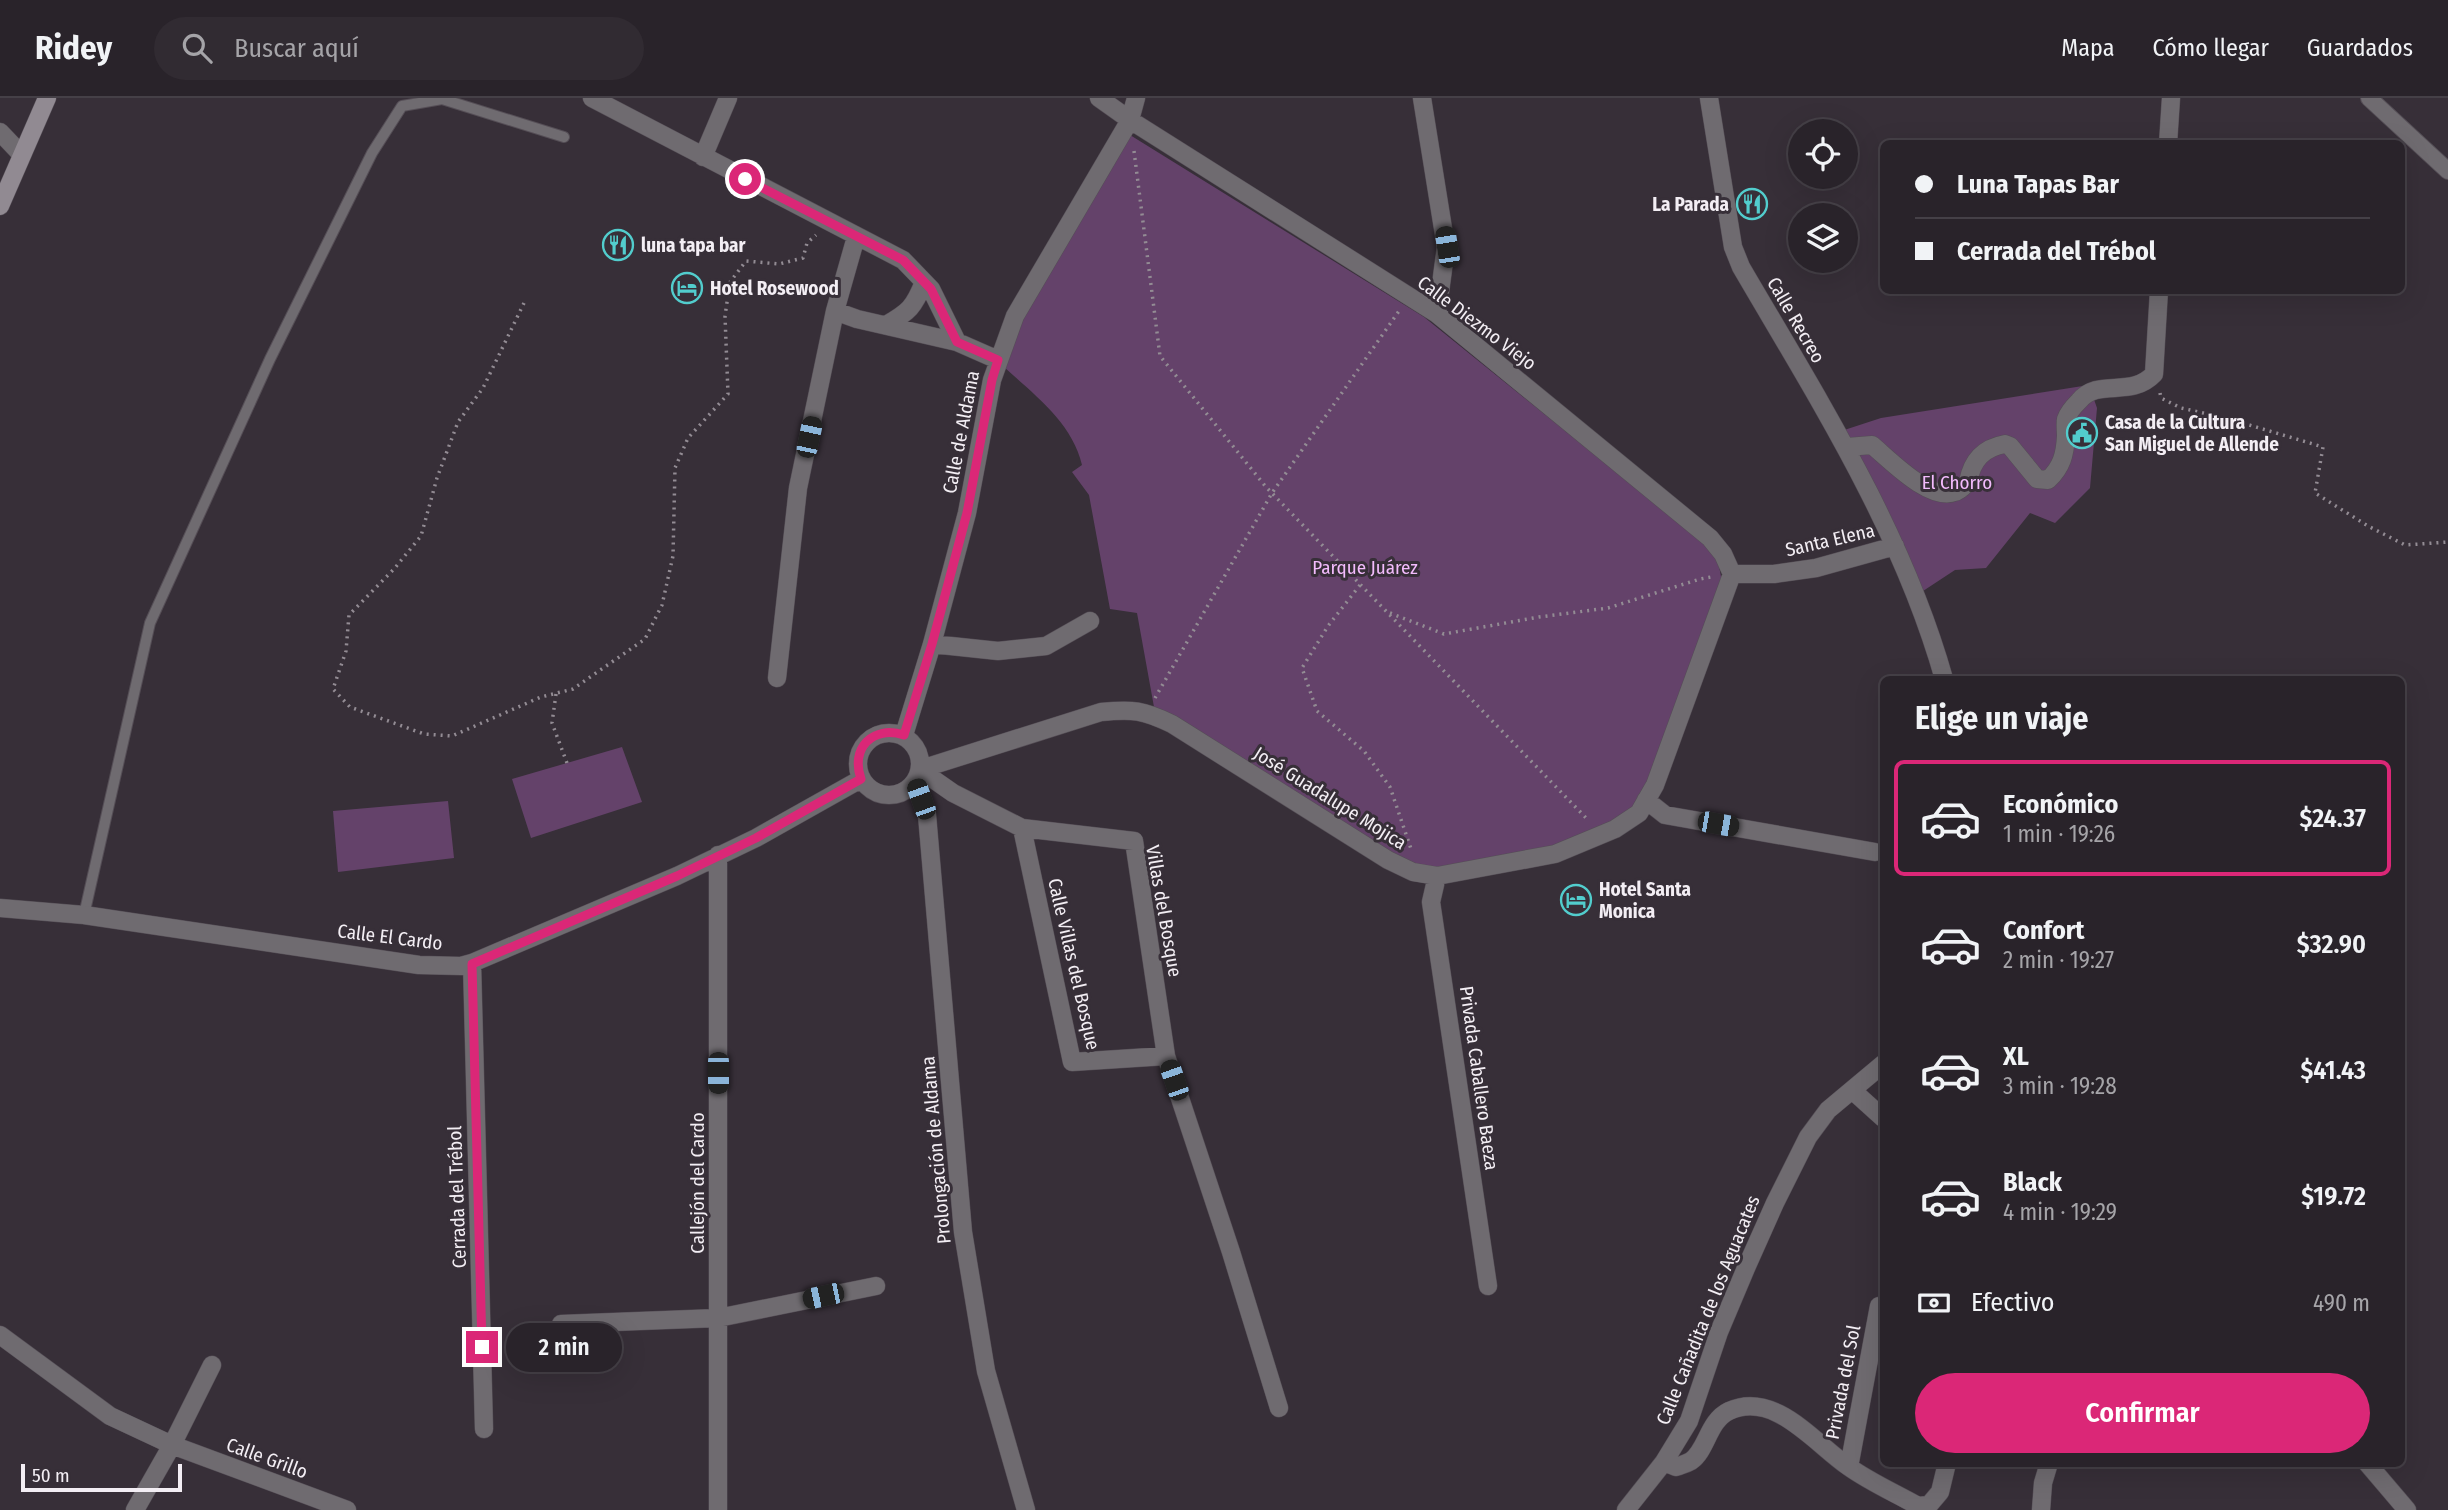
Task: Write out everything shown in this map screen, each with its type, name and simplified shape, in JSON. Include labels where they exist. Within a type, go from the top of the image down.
[{"type":"main road","points":[[0,206],[47,98]]},
{"type":"street","points":[[592,98],[903,260],[931,289],[957,342]]},
{"type":"street","points":[[703,157],[728,98]]},
{"type":"street","name":"Calle Diezmo Viejo","points":[[1099,98],[1437,314],[1710,538],[1723,554],[1732,574]]},
{"type":"street","name":"Calle de Aldama","points":[[904,735],[967,513],[998,360],[1015,316],[1130,120],[1136,98]]},
{"type":"street","points":[[1422,98],[1447,247],[1437,314]]},
{"type":"street","name":"Calle Recreo","points":[[1709,98],[1733,247],[1741,267],[1847,447],[1895,546]]},
{"type":"street","points":[[2168,140],[2171,98]]},
{"type":"street","points":[[2369,98],[2448,171]]},
{"type":"street","points":[[0,132],[21,154]]},
{"type":"street","points":[[777,678],[798,488],[835,311],[856,237]]},
{"type":"street","points":[[886,325],[907,314],[924,282]]},
{"type":"street","points":[[1847,447],[1872,445],[1915,482],[1940,492],[1955,492],[1968,482],[1971,468],[1983,452],[1992,446],[2005,444],[2010,446],[2037,479],[2048,480],[2059,470],[2064,454],[2066,419],[2079,400],[2100,388],[2130,388],[2148,380],[2154,374],[2159,294]]},
{"type":"street","points":[[835,311],[957,342],[998,360]]},
{"type":"street","points":[[1895,546],[1921,605],[1943,676]]},
{"type":"street","name":"Santa Elena","points":[[1732,574],[1774,574],[1816,568],[1895,546]]},
{"type":"street","name":"José Guadalupe Mojica","points":[[919,774],[1101,712],[1147,712],[1172,724],[1388,860],[1413,872],[1437,876],[1555,854],[1615,830],[1639,813],[1655,785],[1732,574]]},
{"type":"street","points":[[932,644],[998,651],[1046,646],[1090,621]]},
{"type":"street","points":[[885,732],[904,735],[915,744],[920,754],[919,774],[905,791],[890,795],[875,792],[861,779],[858,770],[859,756],[869,739],[885,732]]},
{"type":"street","points":[[919,774],[1022,828]]},
{"type":"street","name":"Prolongación de Aldama","points":[[919,774],[927,815],[963,1232],[986,1371],[1026,1510]]},
{"type":"street","name":"Calle El Cardo","points":[[0,908],[85,915],[419,965],[461,966],[472,964],[677,876],[756,838],[861,779]]},
{"type":"street","points":[[1646,800],[1665,815],[1875,852]]},
{"type":"street","name":"Calle Villas del Bosque","points":[[1022,828],[1072,1062],[1166,1056]]},
{"type":"street","name":"Villas del Bosque","points":[[1022,828],[1134,841],[1166,1056]]},
{"type":"street","name":"Callejón del Cardo","points":[[718,855],[718,1510]]},
{"type":"street","name":"Privada Caballero Baeza","points":[[1437,876],[1431,902],[1488,1286]]},
{"type":"street","name":"Cerrada del Trébol","points":[[472,964],[484,1429]]},
{"type":"street","points":[[1166,1056],[1227,1239],[1279,1408]]},
{"type":"street","name":"Calle Cañadita de los Aguacates","points":[[1626,1510],[1664,1462],[1689,1421],[1719,1332],[1775,1203],[1808,1137],[1828,1110],[1880,1067]]},
{"type":"street","points":[[1852,1090],[1880,1115]]},
{"type":"street","points":[[561,1324],[718,1318],[876,1286]]},
{"type":"street","name":"Privada del Sol","points":[[1849,1467],[1879,1306]]},
{"type":"street","name":"Calle Grillo","points":[[0,1335],[95,1407],[172,1446],[347,1510]]},
{"type":"street","points":[[135,1510],[172,1446],[212,1365]]},
{"type":"street","name":"Privada del Sol","points":[[1664,1462],[1676,1467],[1693,1460],[1714,1424],[1726,1412],[1740,1407],[1758,1407],[1780,1414],[1849,1467],[1918,1506],[1929,1505],[1940,1492],[1946,1467]]},
{"type":"street","points":[[2041,1510],[2043,1483],[2048,1467]]},
{"type":"street","points":[[2370,1467],[2407,1510]]},
{"type":"lane","points":[[85,915],[150,623],[270,359],[372,153],[402,106],[442,99],[564,137]]},
{"type":"path","points":[[1130,120],[1160,356],[1272,493],[1603,835]]},
{"type":"path","points":[[524,303],[483,388],[458,422],[437,478],[421,536],[394,569],[349,615],[346,651],[333,689],[350,707],[424,734],[452,736],[541,697],[573,689],[645,639],[662,605],[673,556],[675,468],[688,438],[728,394],[725,316],[730,282],[746,261],[779,264],[803,258],[807,243],[831,223]]},
{"type":"path","points":[[1147,712],[1272,493],[1409,297]]},
{"type":"path","points":[[2154,374],[2161,398],[2181,408],[2226,418],[2323,447],[2315,493],[2368,526],[2404,545],[2448,542]]},
{"type":"path","points":[[1388,613],[1444,634],[1608,608],[1700,579],[1732,574]]},
{"type":"path","points":[[1360,585],[1328,626],[1301,668],[1317,711],[1364,751],[1390,786],[1414,857]]},
{"type":"path","points":[[556,694],[552,723],[567,763]]},
{"type":"green space","name":"Parque Juárez","points":[[1130,135],[1424,317],[1717,555],[1722,582],[1651,776],[1632,810],[1615,822],[1591,833],[1530,853],[1466,866],[1418,869],[1154,707],[1137,613],[1110,609],[1089,495],[1072,472],[1082,465],[1077,450],[1061,422],[1003,366],[1020,318]]},
{"type":"green space","name":"El Chorro","points":[[2089,385],[2097,408],[2090,488],[2055,523],[2030,513],[1986,568],[1955,570],[1920,593],[1832,434],[1881,418]]},
{"type":"green space","points":[[622,747],[642,802],[531,838],[512,779]]},
{"type":"green space","points":[[448,801],[454,858],[338,872],[333,811]]},
{"type":"place","name":"La Parada","points":[[1752,204]]},
{"type":"place","name":"luna tapa bar","points":[[618,245]]},
{"type":"place","name":"Hotel Rosewood","points":[[687,288]]},
{"type":"place","name":"Casa de la Cultura San Miguel de Allende","points":[[2082,433]]},
{"type":"place","name":"Hotel Santa Monica","points":[[1576,900]]},
{"type":"route","points":[[482,1347],[472,964],[677,876],[756,838],[861,779],[858,770],[859,756],[869,739],[885,732],[904,735],[967,513],[998,360],[957,342],[931,289],[903,260],[745,179]]}]
